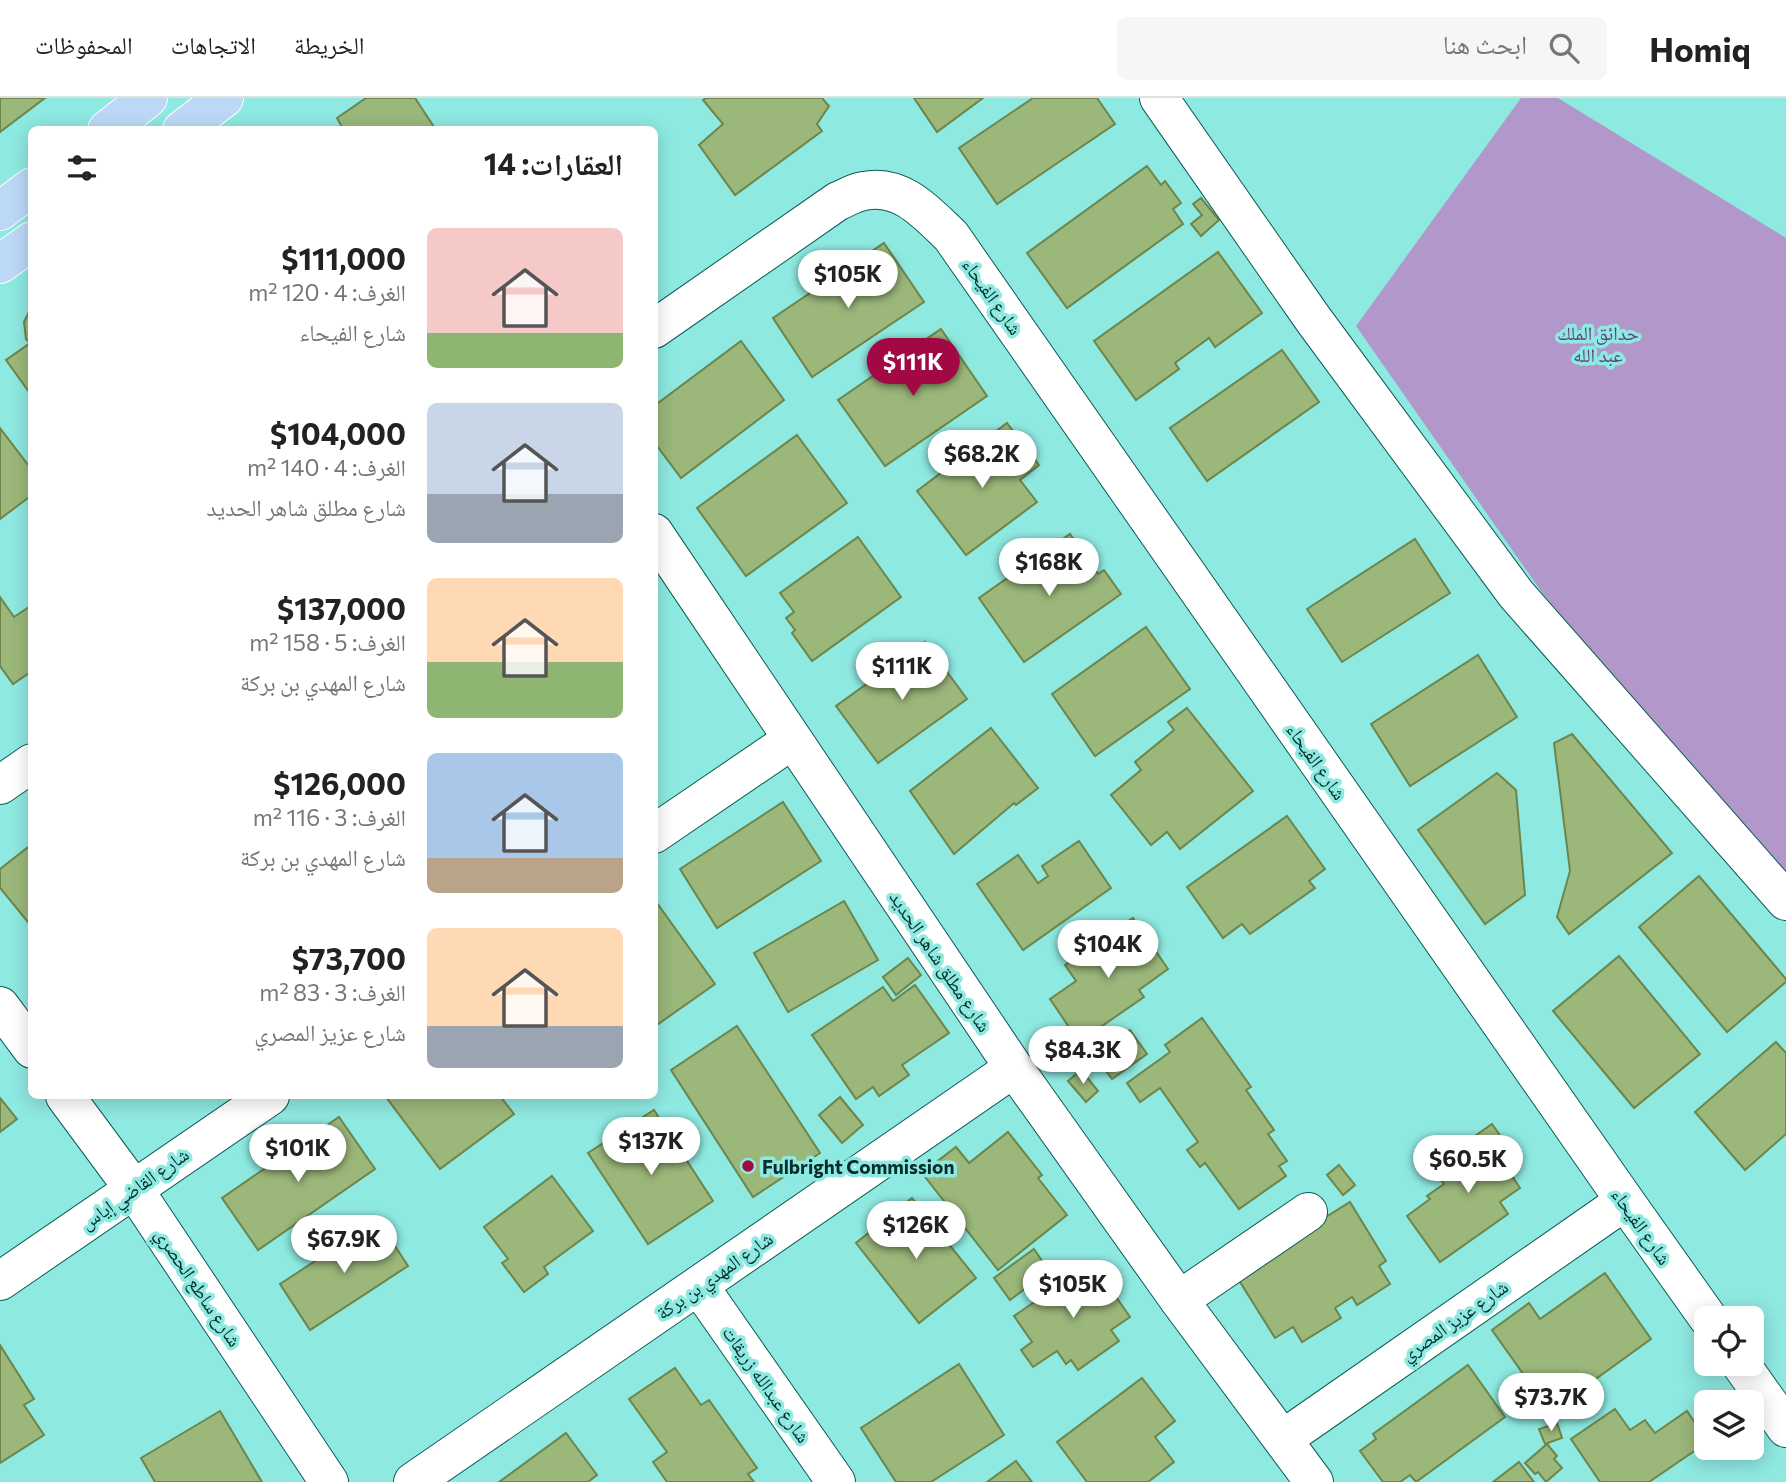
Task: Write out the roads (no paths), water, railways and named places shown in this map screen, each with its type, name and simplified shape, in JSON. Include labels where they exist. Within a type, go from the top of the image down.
[{"type":"main road","points":[[112,126],[148,98]]},
{"type":"main road","points":[[187,126],[224,98]]},
{"type":"main road","points":[[0,211],[28,190]]},
{"type":"main road","points":[[0,264],[28,244]]},
{"type":"street","points":[[1159,98],[1313,319],[1516,594],[1786,901]]},
{"type":"street","name":"شارع الفيحاء","points":[[658,326],[838,201],[864,190],[894,191],[923,208],[951,236],[1699,1306]]},
{"type":"street","name":"شارع مطلق شاهر الحديد","points":[[658,539],[1014,1068],[1179,1300],[1314,1482]]},
{"type":"street","points":[[658,831],[792,740]]},
{"type":"street","points":[[0,785],[28,766]]},
{"type":"street","points":[[0,1006],[28,1044]]},
{"type":"street","name":"شارع المهدي بن بركة","points":[[413,1482],[1014,1068]]},
{"type":"street","name":"شارع ساطع الحصري","points":[[67,1099],[133,1188],[329,1482]]},
{"type":"street","name":"شارع القاضي إياس","points":[[0,1281],[266,1099]]},
{"type":"street","name":"شارع عزيز المصري","points":[[1283,1439],[1625,1201]]},
{"type":"street","points":[[1179,1300],[1308,1212]]},
{"type":"street","name":"شارع عبدالله زريقات","points":[[699,1286],[836,1482]]},
{"type":"street","points":[[1749,1376],[1786,1427]]},
{"type":"place","name":"Fulbright Commission","points":[[748,1166]]},
{"type":"park label","name":"حدائق الملك عبد الله","points":[[1598,343]]}]
